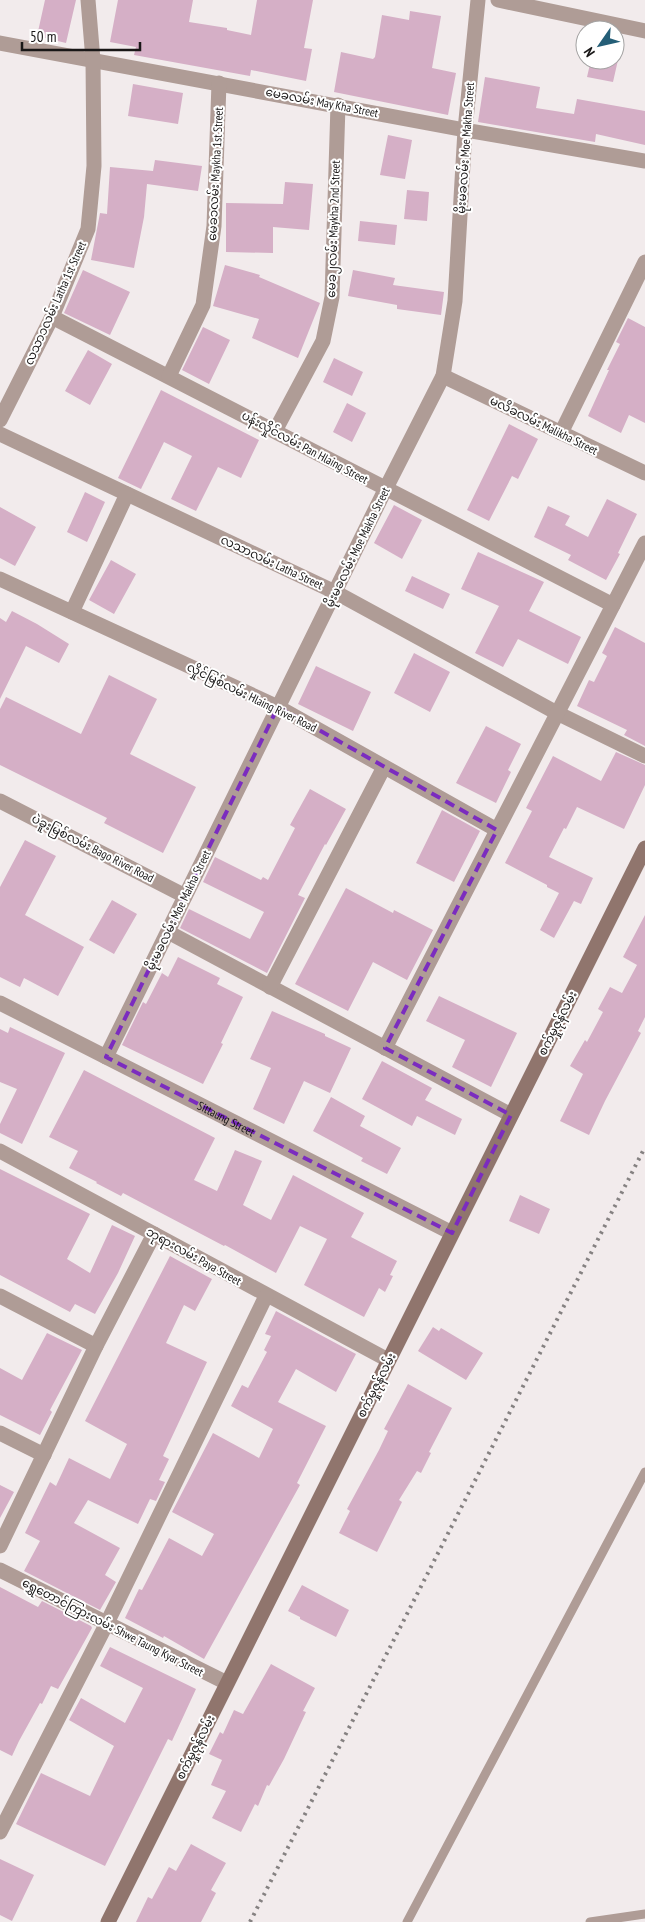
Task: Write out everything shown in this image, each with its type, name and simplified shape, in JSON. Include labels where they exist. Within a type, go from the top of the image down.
[{"type":"street","name":"လသာ၁လမ်း Latha 1st Street","points":[[0,420],[52,317],[88,229],[94,166],[93,60],[88,0]]},
{"type":"street","name":"မိုးမခလမ်း Moe Makha Street","points":[[106,1057],[443,376],[455,301],[465,130],[478,0]]},
{"type":"street","points":[[498,0],[645,31]]},
{"type":"street","name":"မေခလမ်း May Kha Street","points":[[0,43],[465,130],[645,161]]},
{"type":"street","name":"မေခ၁လမ်း Maykha 1st Street","points":[[168,376],[203,305],[214,226],[219,83]]},
{"type":"street","name":"မေခ၂လမ်း Maykha 2nd Street","points":[[275,431],[323,341],[332,296],[338,105]]},
{"type":"street","points":[[561,433],[645,262]]},
{"type":"street","name":"ပန်းလှိုင်လမ်း Pan Hlaing Street","points":[[52,317],[275,431],[385,490],[612,605]]},
{"type":"street","name":"မလိခလမ်း Malikha Street","points":[[443,376],[645,473]]},
{"type":"street","name":"လသာလမ်း Latha Street","points":[[0,434],[335,592],[557,713],[645,756]]},
{"type":"street","points":[[72,612],[127,494]]},
{"type":"street","points":[[385,1048],[645,542]]},
{"type":"street","name":"လှိုင်မြစ်လမ်း Hlaing River Road","points":[[0,579],[278,707],[497,830]]},
{"type":"street","points":[[270,987],[384,766]]},
{"type":"street","name":"ပဲခူးမြစ်လမ်း Bago River Road","points":[[0,801],[186,896]]},
{"type":"street","name":"စက်မှုဇုန်လမ်း","points":[[108,1922],[645,848]]},
{"type":"street","points":[[168,932],[511,1115]]},
{"type":"street","name":"Sittaung Street","points":[[0,1003],[452,1233]]},
{"type":"street","name":"ဘုရားလမ်း Paya Street","points":[[0,1151],[266,1296],[388,1360]]},
{"type":"street","points":[[0,1546],[96,1346],[154,1234]]},
{"type":"street","points":[[0,1296],[96,1346]]},
{"type":"street","points":[[0,1832],[107,1624],[266,1296]]},
{"type":"street","points":[[0,1433],[44,1455]]},
{"type":"street","name":"ရွှေတောင်ကြားလမ်း Shwe Taung Kyar Street","points":[[0,1570],[227,1684]]},
{"type":"lane","points":[[408,1922],[645,1472]]},
{"type":"lane","points":[[590,1922],[645,1914]]},
{"type":"highlighted area","points":[[278,707],[497,830],[385,1048],[511,1115],[452,1233],[106,1057]]},
{"type":"building","points":[[45,0],[76,0],[66,43],[37,36]]},
{"type":"building","points":[[118,0],[193,0],[189,22],[227,28],[227,30],[251,35],[257,0],[313,0],[304,48],[312,49],[306,81],[251,70],[250,76],[134,55],[136,47],[110,42]]},
{"type":"building","points":[[410,11],[441,16],[432,68],[456,73],[448,115],[334,92],[341,52],[373,59],[375,57],[382,15],[409,20]]},
{"type":"building","points":[[589,70],[616,70],[613,82],[587,77]]},
{"type":"building","points":[[485,77],[540,87],[536,108],[574,114],[577,99],[645,111],[645,145],[596,134],[595,142],[478,122]]},
{"type":"building","points":[[133,84],[183,93],[178,124],[128,116]]},
{"type":"building","points":[[388,135],[412,140],[405,179],[380,175]]},
{"type":"building","points":[[155,160],[202,166],[198,191],[147,184],[144,217],[134,268],[91,260],[100,213],[107,214],[110,167],[153,171]]},
{"type":"building","points":[[285,182],[313,184],[309,230],[273,227],[273,253],[226,252],[226,203],[283,204]]},
{"type":"building","points":[[407,190],[429,192],[427,221],[404,219]]},
{"type":"building","points":[[360,221],[397,225],[395,245],[358,241]]},
{"type":"building","points":[[225,265],[260,275],[259,277],[320,303],[298,358],[252,338],[259,319],[213,306]]},
{"type":"building","points":[[83,270],[130,292],[110,335],[64,313]]},
{"type":"building","points":[[353,270],[395,278],[393,285],[444,292],[441,315],[397,309],[397,305],[348,296]]},
{"type":"building","points":[[628,318],[645,327],[645,423],[629,415],[621,433],[588,416],[620,344],[616,342]]},
{"type":"building","points":[[203,327],[230,340],[209,384],[182,370]]},
{"type":"building","points":[[88,350],[112,364],[90,405],[65,391]]},
{"type":"building","points":[[334,358],[363,372],[352,396],[323,382]]},
{"type":"building","points":[[161,390],[259,440],[241,478],[218,467],[196,511],[171,499],[192,456],[164,442],[141,489],[118,478]]},
{"type":"building","points":[[347,403],[366,413],[352,442],[333,432]]},
{"type":"building","points":[[509,424],[538,439],[518,479],[512,476],[489,521],[467,510]]},
{"type":"building","points":[[85,492],[105,502],[87,542],[67,532]]},
{"type":"building","points":[[607,499],[637,514],[618,553],[620,554],[606,580],[568,560],[571,555],[534,537],[548,506],[570,516],[565,525],[588,537]]},
{"type":"building","points":[[394,505],[422,520],[402,559],[374,543]]},
{"type":"building","points":[[0,507],[36,527],[15,566],[0,558]]},
{"type":"building","points":[[478,552],[544,582],[529,611],[581,637],[568,664],[518,639],[503,667],[475,653],[499,606],[461,589]]},
{"type":"building","points":[[111,560],[136,574],[114,614],[89,600]]},
{"type":"building","points":[[412,576],[450,594],[443,609],[405,591]]},
{"type":"building","points":[[12,611],[69,644],[59,663],[26,646],[0,699],[0,618],[6,622]]},
{"type":"building","points":[[615,627],[645,643],[645,746],[624,735],[627,730],[577,706],[589,680],[594,682],[607,656],[602,653]]},
{"type":"building","points":[[414,653],[450,672],[430,712],[394,693]]},
{"type":"building","points":[[316,666],[371,692],[353,731],[298,704]]},
{"type":"building","points":[[109,675],[157,699],[130,754],[196,787],[163,853],[104,823],[107,818],[0,765],[0,709],[6,697],[81,734]]},
{"type":"building","points":[[486,726],[521,744],[508,770],[511,772],[496,803],[456,783]]},
{"type":"building","points":[[616,752],[645,765],[645,785],[624,829],[577,807],[566,829],[564,828],[549,857],[593,878],[581,904],[574,901],[554,938],[540,930],[559,893],[505,863],[532,811],[526,808],[553,756],[601,781]]},
{"type":"building","points":[[310,789],[346,809],[298,895],[305,898],[267,973],[180,928],[189,909],[250,939],[264,912],[203,882],[215,857],[261,880],[263,877],[268,880],[295,828],[290,825]]},
{"type":"building","points":[[442,810],[480,831],[454,882],[416,863]]},
{"type":"building","points":[[25,840],[56,856],[25,915],[84,947],[58,996],[24,978],[20,987],[0,977],[0,887]]},
{"type":"building","points":[[346,888],[393,913],[394,910],[433,930],[407,980],[373,962],[348,1011],[295,984]]},
{"type":"building","points":[[112,900],[137,914],[114,954],[89,940]]},
{"type":"building","points":[[645,915],[645,1017],[638,1031],[641,1033],[589,1135],[560,1121],[583,1074],[570,1066],[585,1040],[587,1042],[603,1012],[598,1009],[610,987],[622,993],[637,965],[623,957]]},
{"type":"building","points":[[178,957],[220,978],[217,984],[243,997],[203,1084],[122,1045],[143,1002],[146,1004],[162,973],[168,977]]},
{"type":"building","points":[[439,996],[517,1033],[491,1087],[452,1067],[465,1040],[426,1021]]},
{"type":"building","points":[[272,1011],[325,1034],[325,1036],[351,1048],[330,1093],[304,1081],[284,1124],[253,1109],[271,1068],[250,1059]]},
{"type":"building","points":[[10,1027],[65,1053],[22,1144],[0,1133],[0,1124],[17,1089],[0,1082],[0,1029],[8,1033]]},
{"type":"building","points":[[382,1061],[432,1088],[425,1100],[462,1119],[455,1135],[417,1116],[412,1126],[362,1099]]},
{"type":"building","points":[[84,1070],[215,1138],[194,1180],[217,1191],[235,1150],[262,1161],[243,1205],[271,1220],[293,1175],[364,1213],[351,1237],[397,1261],[390,1275],[393,1276],[385,1292],[379,1288],[364,1317],[304,1285],[327,1239],[300,1226],[276,1273],[123,1193],[121,1196],[69,1168],[78,1151],[49,1137]]},
{"type":"building","points":[[331,1097],[365,1116],[360,1126],[401,1148],[387,1174],[361,1161],[363,1158],[313,1131]]},
{"type":"building","points":[[0,1169],[90,1214],[67,1259],[90,1273],[112,1225],[135,1236],[118,1273],[95,1314],[75,1304],[70,1312],[0,1275]]},
{"type":"building","points":[[520,1195],[550,1209],[539,1234],[509,1221]]},
{"type":"building","points":[[170,1256],[212,1279],[195,1311],[184,1305],[166,1343],[207,1362],[163,1456],[169,1459],[159,1480],[165,1482],[156,1501],[150,1499],[138,1524],[88,1500],[74,1523],[120,1548],[105,1575],[116,1582],[100,1610],[24,1571],[40,1541],[25,1533],[50,1482],[56,1486],[69,1458],[110,1479],[127,1444],[85,1421]]},
{"type":"building","points":[[276,1311],[356,1354],[336,1392],[296,1369],[278,1402],[326,1426],[297,1483],[300,1485],[204,1659],[164,1636],[163,1638],[125,1618],[139,1589],[142,1590],[169,1538],[202,1556],[214,1534],[172,1512],[213,1433],[259,1458],[273,1429],[231,1406],[242,1385],[248,1388],[267,1352],[264,1350],[271,1336],[265,1334]]},
{"type":"building","points":[[433,1327],[439,1331],[441,1328],[483,1353],[466,1380],[418,1351]]},
{"type":"building","points":[[47,1333],[82,1350],[50,1410],[52,1412],[40,1435],[0,1415],[0,1368],[22,1380]]},
{"type":"building","points":[[408,1384],[452,1408],[429,1452],[431,1453],[421,1473],[417,1471],[399,1500],[402,1502],[377,1552],[339,1533],[350,1511],[347,1509],[388,1431],[384,1429]]},
{"type":"building","points":[[0,1485],[14,1492],[0,1518]]},
{"type":"building","points":[[302,1585],[349,1610],[336,1637],[288,1611]]},
{"type":"building","points":[[0,1587],[38,1607],[42,1601],[92,1628],[58,1689],[51,1686],[42,1704],[40,1703],[12,1756],[0,1750]]},
{"type":"building","points":[[110,1647],[196,1689],[172,1741],[168,1739],[105,1866],[16,1824],[41,1773],[90,1796],[114,1746],[69,1720],[81,1698],[125,1723],[143,1688],[100,1666]]},
{"type":"building","points":[[271,1664],[315,1688],[303,1711],[306,1712],[284,1759],[269,1786],[267,1785],[258,1806],[255,1804],[241,1832],[212,1818],[226,1791],[211,1785],[222,1760],[209,1754],[220,1732],[223,1734],[234,1710],[243,1714]]},
{"type":"building","points":[[191,1844],[226,1863],[211,1890],[216,1893],[201,1922],[136,1922],[148,1897],[152,1899],[169,1867],[176,1871]]},
{"type":"building","points":[[0,1859],[34,1875],[12,1921],[0,1915]]},
{"type":"railway","points":[[250,1922],[645,1147]]}]
